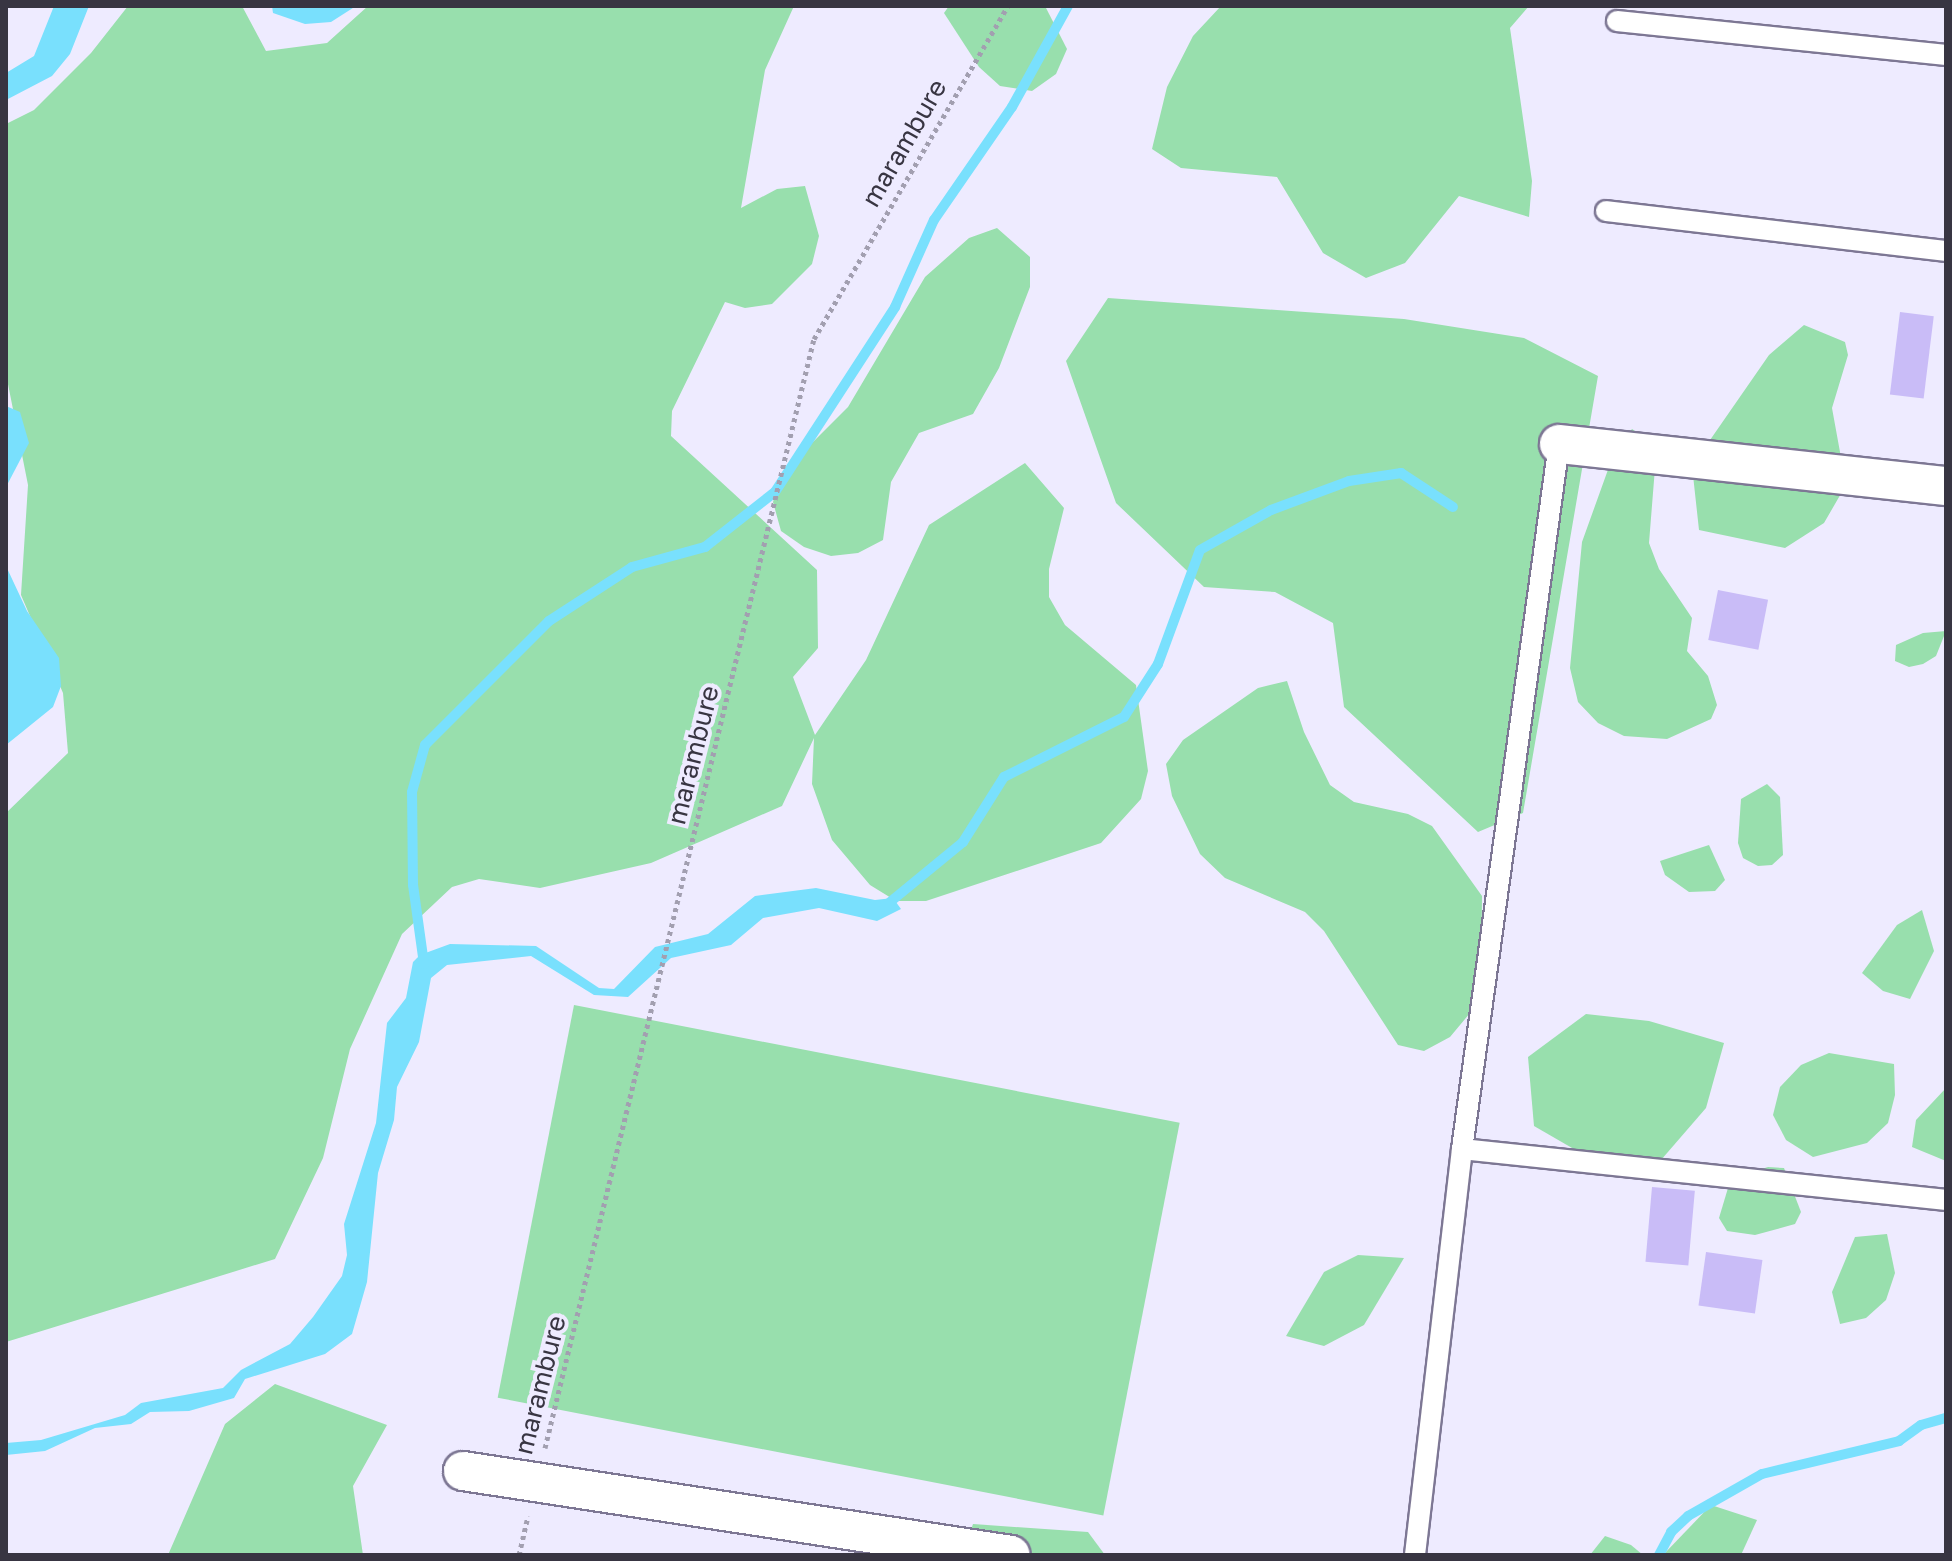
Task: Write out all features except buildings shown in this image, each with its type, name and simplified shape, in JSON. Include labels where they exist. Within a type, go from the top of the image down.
[{"type":"street","points":[[1559,444],[1946,486]]},
{"type":"street","points":[[463,1471],[1011,1555]]},
{"type":"lane","points":[[1617,21],[1946,55]]},
{"type":"lane","points":[[1606,211],[1946,251]]},
{"type":"lane","points":[[1415,1555],[1462,1149],[1559,444]]},
{"type":"lane","points":[[1462,1149],[1946,1200]]},
{"type":"path","name":"marambure","points":[[541,1463],[814,339],[1008,6]]},
{"type":"path","points":[[519,1555],[530,1509]]},
{"type":"green space","points":[[128,6],[242,6],[266,51],[327,43],[368,6],[794,6],[765,70],[741,208],[777,189],[805,186],[819,236],[812,264],[772,304],[745,308],[725,302],[672,411],[671,436],[817,570],[818,648],[793,677],[815,735],[866,660],[929,525],[1025,463],[1064,508],[1049,569],[1049,597],[1065,625],[1136,685],[1148,771],[1141,799],[1101,843],[926,901],[896,901],[870,885],[832,840],[812,784],[814,738],[782,806],[651,863],[540,888],[479,879],[452,887],[402,934],[350,1049],[323,1158],[275,1259],[6,1342],[6,813],[68,753],[63,693],[21,595],[28,485],[6,374],[6,124],[34,110],[91,53]]},
{"type":"green space","points":[[949,6],[1045,6],[1067,49],[1056,74],[1032,91],[1000,86],[979,67],[944,13]]},
{"type":"green space","points":[[1221,6],[1529,6],[1510,28],[1532,181],[1529,217],[1459,196],[1405,263],[1366,278],[1323,253],[1277,177],[1181,168],[1152,149],[1167,87],[1193,36]]},
{"type":"green space","points":[[997,228],[1030,257],[1030,287],[999,368],[973,414],[919,433],[891,482],[883,540],[858,553],[831,556],[804,547],[781,531],[773,502],[782,473],[848,407],[925,277],[969,238]]},
{"type":"green space","points":[[1108,298],[1404,319],[1524,338],[1598,376],[1523,813],[1478,832],[1344,707],[1333,623],[1275,592],[1204,587],[1116,503],[1066,361]]},
{"type":"green space","points":[[1804,325],[1845,342],[1848,355],[1832,408],[1846,485],[1824,523],[1785,548],[1699,530],[1692,466],[1769,355]]},
{"type":"green space","points":[[1632,429],[1644,437],[1655,468],[1649,543],[1659,569],[1692,618],[1687,651],[1708,676],[1717,705],[1711,719],[1667,739],[1624,736],[1598,723],[1578,702],[1570,668],[1582,542],[1614,453]]},
{"type":"green space","points":[[1946,631],[1936,656],[1923,664],[1909,667],[1895,661],[1896,645],[1923,633]]},
{"type":"green space","points":[[1287,681],[1304,732],[1330,785],[1354,802],[1408,814],[1432,826],[1482,896],[1481,985],[1470,1013],[1450,1037],[1424,1051],[1398,1045],[1324,931],[1305,912],[1225,878],[1200,854],[1172,796],[1166,764],[1183,740],[1258,688]]},
{"type":"green space","points":[[1767,784],[1780,797],[1783,855],[1772,865],[1758,866],[1743,858],[1738,843],[1741,799]]},
{"type":"green space","points":[[1709,845],[1725,880],[1715,891],[1689,892],[1665,875],[1660,861]]},
{"type":"green space","points":[[1922,910],[1934,951],[1910,999],[1883,991],[1862,973],[1897,925]]},
{"type":"green space","points":[[574,1005],[1180,1123],[1103,1515],[498,1398]]},
{"type":"green space","points":[[1586,1014],[1649,1021],[1724,1043],[1706,1108],[1661,1160],[1579,1152],[1534,1126],[1528,1057]]},
{"type":"green space","points":[[1829,1053],[1894,1064],[1895,1095],[1888,1123],[1867,1143],[1813,1157],[1786,1140],[1773,1115],[1780,1087],[1801,1065]]},
{"type":"green space","points":[[1946,1088],[1946,1161],[1912,1147],[1916,1120]]},
{"type":"green space","points":[[1768,1167],[1784,1168],[1801,1212],[1795,1224],[1755,1235],[1727,1231],[1719,1218],[1728,1188],[1737,1177]]},
{"type":"green space","points":[[1887,1234],[1895,1273],[1886,1300],[1866,1318],[1840,1324],[1832,1292],[1855,1237]]},
{"type":"green space","points":[[1358,1255],[1404,1258],[1364,1325],[1324,1346],[1286,1336],[1324,1272]]},
{"type":"green space","points":[[275,1384],[387,1425],[353,1486],[363,1555],[168,1555],[225,1424]]},
{"type":"green space","points":[[1711,1505],[1757,1520],[1741,1555],[1663,1555]]},
{"type":"green space","points":[[973,1524],[1088,1532],[1105,1555],[962,1555]]},
{"type":"green space","points":[[1605,1536],[1631,1545],[1643,1555],[1590,1555]]},
{"type":"water","points":[[54,6],[89,6],[70,54],[52,76],[6,100],[6,73],[34,56]]},
{"type":"water","points":[[272,6],[356,6],[331,22],[305,24],[273,13]]},
{"type":"water","points":[[6,406],[20,412],[29,443],[6,487]]},
{"type":"water","points":[[6,566],[27,611],[59,658],[61,686],[53,707],[6,745]]},
{"type":"water","points":[[816,888],[875,900],[893,898],[901,909],[877,921],[819,908],[763,918],[731,945],[671,958],[628,997],[594,995],[531,956],[447,965],[431,978],[419,1042],[397,1087],[394,1120],[378,1173],[367,1282],[352,1334],[325,1354],[245,1379],[234,1398],[189,1411],[150,1412],[131,1424],[95,1428],[45,1451],[6,1455],[6,1443],[41,1440],[125,1415],[141,1403],[223,1388],[241,1370],[290,1344],[313,1317],[342,1276],[347,1255],[344,1224],[376,1123],[387,1023],[406,998],[413,962],[420,955],[450,944],[536,946],[599,988],[614,989],[655,947],[708,934],[755,896]]},
{"type":"waterway","points":[[424,964],[413,885],[412,792],[425,745],[549,621],[632,567],[705,547],[775,492],[895,307],[934,220],[1012,107],[1068,6]]},
{"type":"waterway","points":[[884,907],[963,842],[1004,777],[1124,717],[1158,664],[1200,550],[1271,510],[1349,481],[1401,473],[1453,507]]},
{"type":"waterway","points":[[1659,1555],[1671,1532],[1688,1516],[1762,1474],[1899,1441],[1921,1425],[1946,1418]]}]
